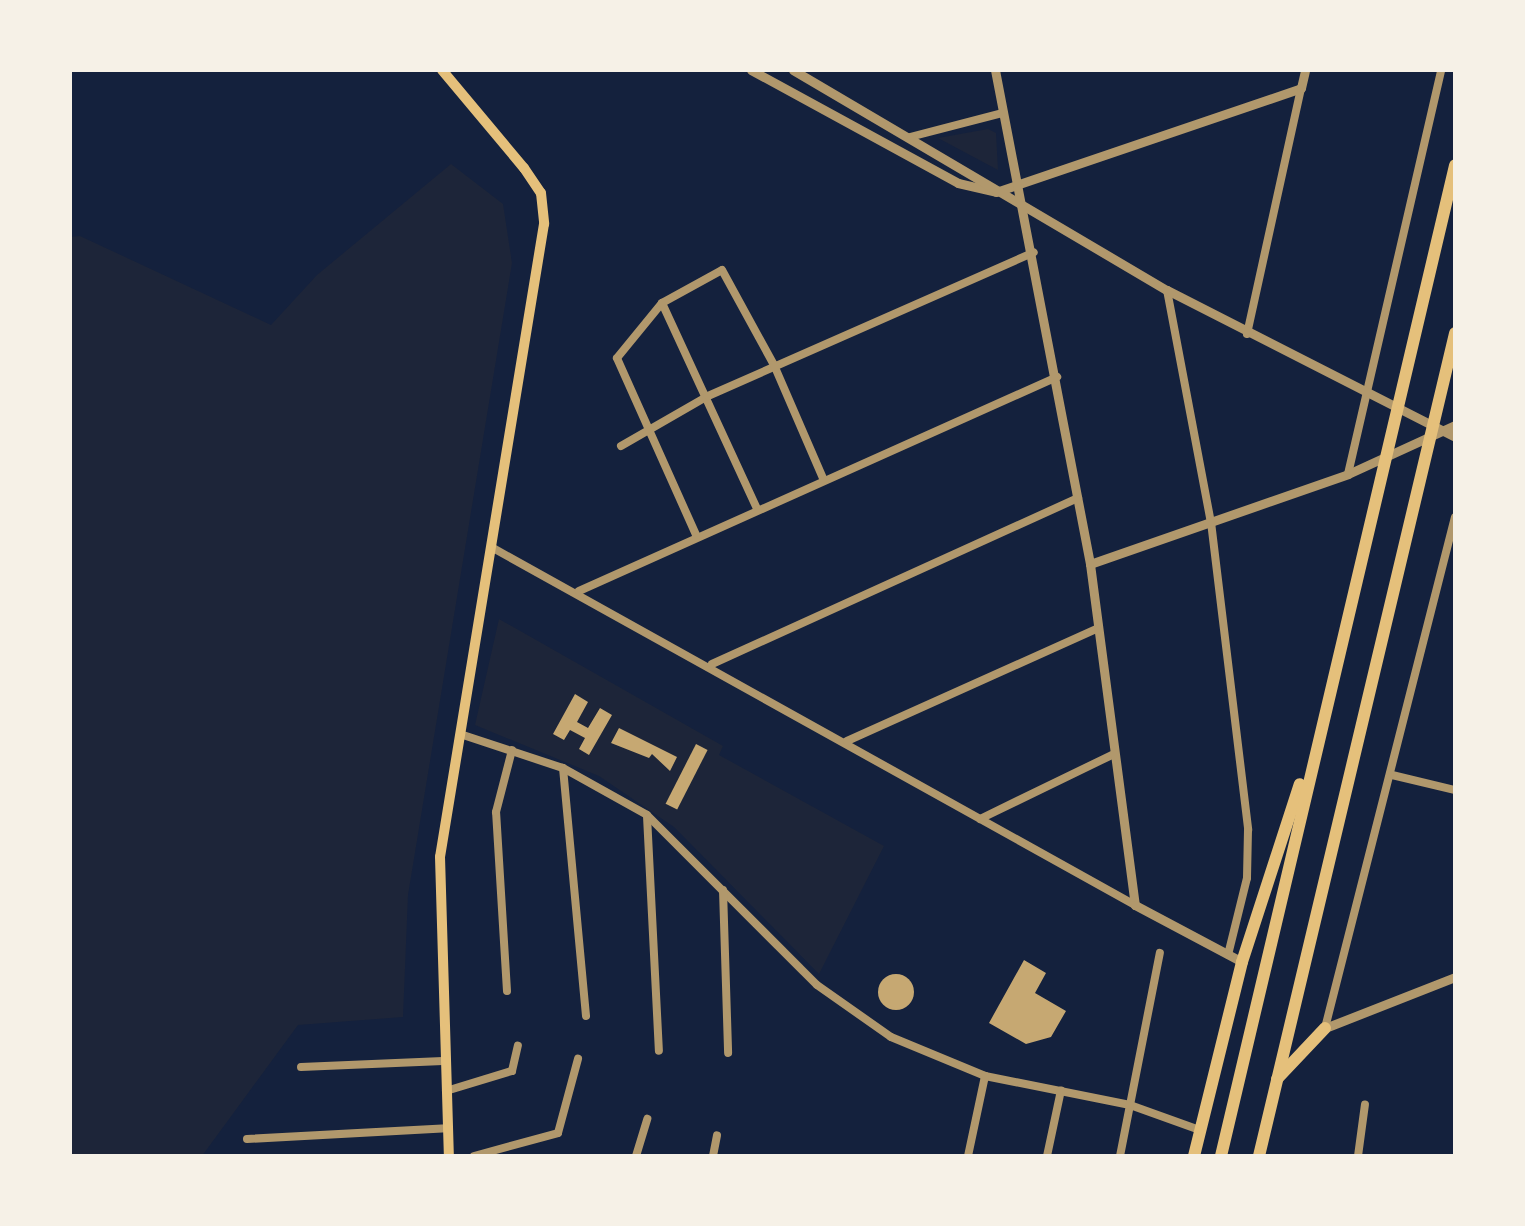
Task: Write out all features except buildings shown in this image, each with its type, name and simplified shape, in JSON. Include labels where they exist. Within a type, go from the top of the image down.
[{"type":"highway","points":[[1221,1156],[1308,768],[1455,165]]},
{"type":"highway","points":[[1259,1156],[1403,534],[1454,335]]},
{"type":"highway","points":[[1194,1156],[1242,962],[1290,804],[1308,768]]},
{"type":"highway","points":[[1276,1080],[1324,1028]]},
{"type":"main road","points":[[442,70],[541,193],[544,224],[440,857],[443,1061],[449,1156]]},
{"type":"street","points":[[751,70],[958,183],[996,192],[1301,88]]},
{"type":"street","points":[[793,70],[910,136],[1025,210],[1247,334],[1455,437]]},
{"type":"street","points":[[995,70],[1034,252],[1090,564],[1112,756],[1135,905]]},
{"type":"street","points":[[1247,334],[1306,70]]},
{"type":"street","points":[[1348,474],[1441,70]]},
{"type":"street","points":[[910,136],[1004,113]]},
{"type":"street","points":[[621,446],[708,396],[1034,252]]},
{"type":"street","points":[[697,537],[617,358],[662,303],[722,270],[774,365],[822,478]]},
{"type":"street","points":[[1168,290],[1211,522],[1250,855],[1228,955]]},
{"type":"street","points":[[662,303],[758,508]]},
{"type":"street","points":[[579,591],[822,478],[1057,377]]},
{"type":"street","points":[[1090,564],[1348,474],[1455,426]]},
{"type":"street","points":[[712,664],[1078,498]]},
{"type":"street","points":[[1324,1028],[1392,775],[1455,517]]},
{"type":"street","points":[[493,548],[712,664],[980,819],[1242,962]]},
{"type":"street","points":[[846,741],[1098,628]]},
{"type":"street","points":[[460,734],[563,768],[647,815],[817,985],[891,1038],[985,1076],[1130,1105],[1200,1130]]},
{"type":"street","points":[[507,991],[496,812],[512,750]]},
{"type":"street","points":[[980,819],[1112,756]]},
{"type":"street","points":[[563,768],[586,1016]]},
{"type":"street","points":[[1392,775],[1455,790]]},
{"type":"street","points":[[647,815],[659,1052]]},
{"type":"street","points":[[722,890],[728,1053]]},
{"type":"street","points":[[1120,1156],[1160,953]]},
{"type":"street","points":[[1324,1028],[1455,978]]},
{"type":"street","points":[[446,1091],[512,1071],[518,1046]]},
{"type":"street","points":[[474,1156],[558,1132],[578,1058]]},
{"type":"street","points":[[302,1067],[443,1061]]},
{"type":"street","points":[[968,1156],[985,1076]]},
{"type":"street","points":[[1046,1156],[1061,1090]]},
{"type":"street","points":[[1358,1156],[1366,1104]]},
{"type":"street","points":[[636,1156],[646,1118]]},
{"type":"street","points":[[247,1138],[447,1128]]},
{"type":"street","points":[[712,1156],[718,1135]]},
{"type":"shaded area","points":[[988,129],[996,133],[998,170],[938,138]]},
{"type":"shaded area","points":[[451,164],[503,204],[512,263],[408,895],[403,1017],[298,1025],[202,1156],[70,1156],[70,237],[80,236],[271,325],[317,275]]},
{"type":"shaded area","points":[[499,619],[723,746],[719,755],[884,846],[819,974],[674,827],[599,776],[475,725]]}]
